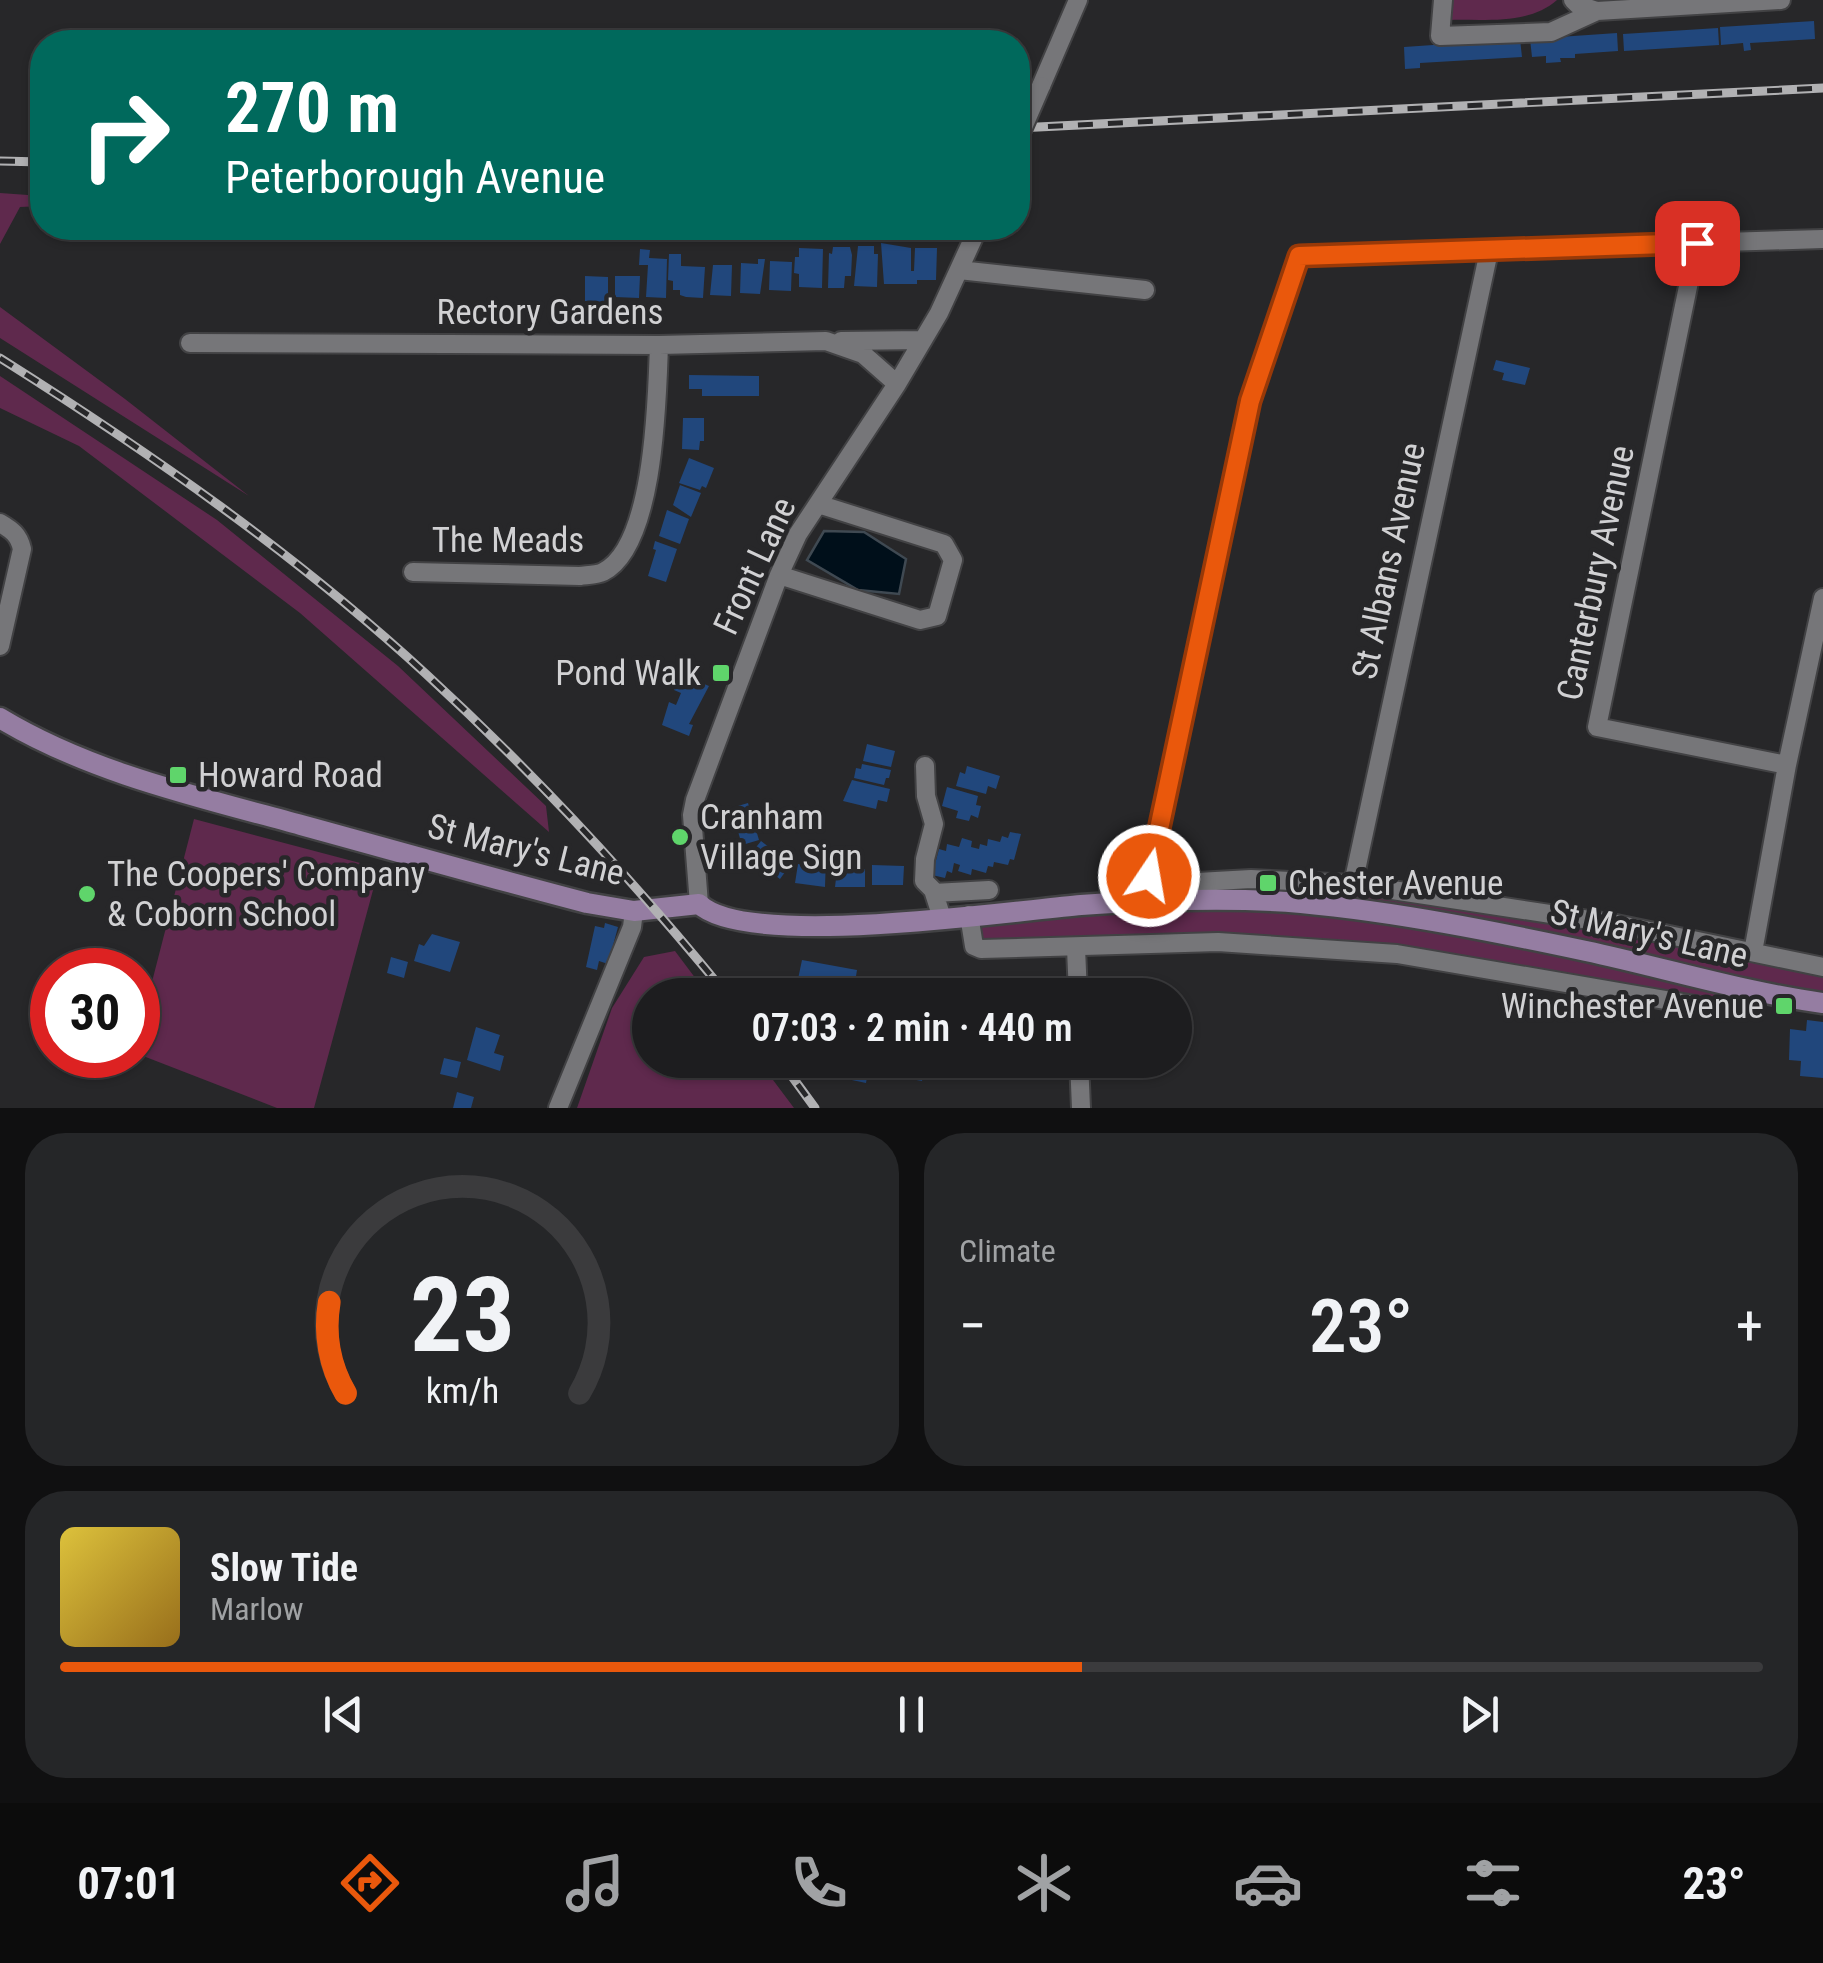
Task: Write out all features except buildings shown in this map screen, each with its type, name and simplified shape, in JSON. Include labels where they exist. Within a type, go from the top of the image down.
[{"type":"main road","name":"St Mary's Lane","points":[[0,718],[72,755],[195,796],[558,896],[634,911],[699,904],[723,916],[795,925],[942,918],[1110,903],[1299,903],[1381,913],[1588,952],[1823,1003]]},
{"type":"street","points":[[1030,111],[1078,0]]},
{"type":"street","points":[[1443,0],[1440,36],[1551,32],[1597,11],[1781,0]]},
{"type":"street","points":[[1574,0],[1597,11]]},
{"type":"street","points":[[1148,886],[1250,401],[1299,256],[1823,239]]},
{"type":"street","name":"Front Lane","points":[[699,904],[692,816],[695,800],[779,575],[798,534],[898,384],[973,240]]},
{"type":"street","name":"Canterbury Avenue","points":[[1697,243],[1597,727],[1786,765]]},
{"type":"street","name":"St Albans Avenue","points":[[1353,884],[1489,251]]},
{"type":"street","points":[[959,270],[1145,290]]},
{"type":"street","points":[[826,342],[923,340]]},
{"type":"street","name":"Rectory Gardens","points":[[190,343],[660,346],[826,342],[863,354],[898,384]]},
{"type":"street","name":"The Meads","points":[[413,572],[580,576],[603,572],[626,550],[641,507],[654,450],[660,346]]},
{"type":"street","points":[[779,575],[920,620],[937,616],[954,560],[944,544],[818,504]]},
{"type":"street","points":[[0,522],[14,531],[22,550],[0,646]]},
{"type":"street","points":[[1753,952],[1786,765],[1823,598]]},
{"type":"street","points":[[925,766],[926,796],[934,824],[924,881],[934,893],[942,918]]},
{"type":"street","points":[[1110,903],[1109,887],[1250,879],[1353,884],[1597,921],[1823,967]]},
{"type":"street","points":[[934,893],[989,890]]},
{"type":"street","points":[[558,1108],[632,927],[634,911]]},
{"type":"street","points":[[970,915],[974,946],[981,949],[1254,943],[1397,954],[1724,1010],[1732,1005],[1737,987]]},
{"type":"street","points":[[1076,948],[1077,978]]},
{"type":"street","points":[[1079,1078],[1080,1108]]},
{"type":"shaded area","points":[[1450,0],[1557,0],[1520,17],[1449,20]]},
{"type":"shaded area","points":[[0,193],[30,195],[30,207],[20,207],[0,244]]},
{"type":"shaded area","points":[[0,307],[125,399],[249,496],[0,338]]},
{"type":"shaded area","points":[[0,376],[217,520],[398,666],[546,806],[549,832],[300,613],[79,446],[0,408]]},
{"type":"shaded area","points":[[194,819],[379,868],[314,1108],[277,1108],[160,1063],[160,951]]},
{"type":"shaded area","points":[[1294,886],[1435,902],[1791,969],[1823,976],[1823,995],[1743,982],[1439,914],[1293,891]]},
{"type":"shaded area","points":[[1192,907],[1312,911],[1418,925],[1717,990],[1719,995],[1714,1004],[1394,948],[993,946],[982,939],[980,926],[988,917]]},
{"type":"shaded area","points":[[675,951],[695,978],[632,978],[632,1078],[772,1078],[794,1108],[577,1108],[612,1008],[644,957]]},
{"type":"water","points":[[824,531],[864,532],[906,559],[899,594],[858,590],[807,560]]},
{"type":"railway","points":[[1030,127],[1823,88]]},
{"type":"railway","points":[[0,161],[30,162]]},
{"type":"railway","points":[[0,358],[220,506],[376,630],[545,789],[713,978]]},
{"type":"railway","points":[[793,1078],[815,1108]]},
{"type":"place","name":"Pond Walk","points":[[721,673]]},
{"type":"place","name":"Howard Road","points":[[178,775]]},
{"type":"place","name":"Cranham Village Sign","points":[[680,837]]},
{"type":"place","name":"Chester Avenue","points":[[1268,883]]},
{"type":"place","name":"The Coopers' Company & Coborn School","points":[[87,894]]},
{"type":"place","name":"Winchester Avenue","points":[[1784,1006]]},
{"type":"route","points":[[1149,876],[1250,401],[1299,256],[1697,243]]}]
